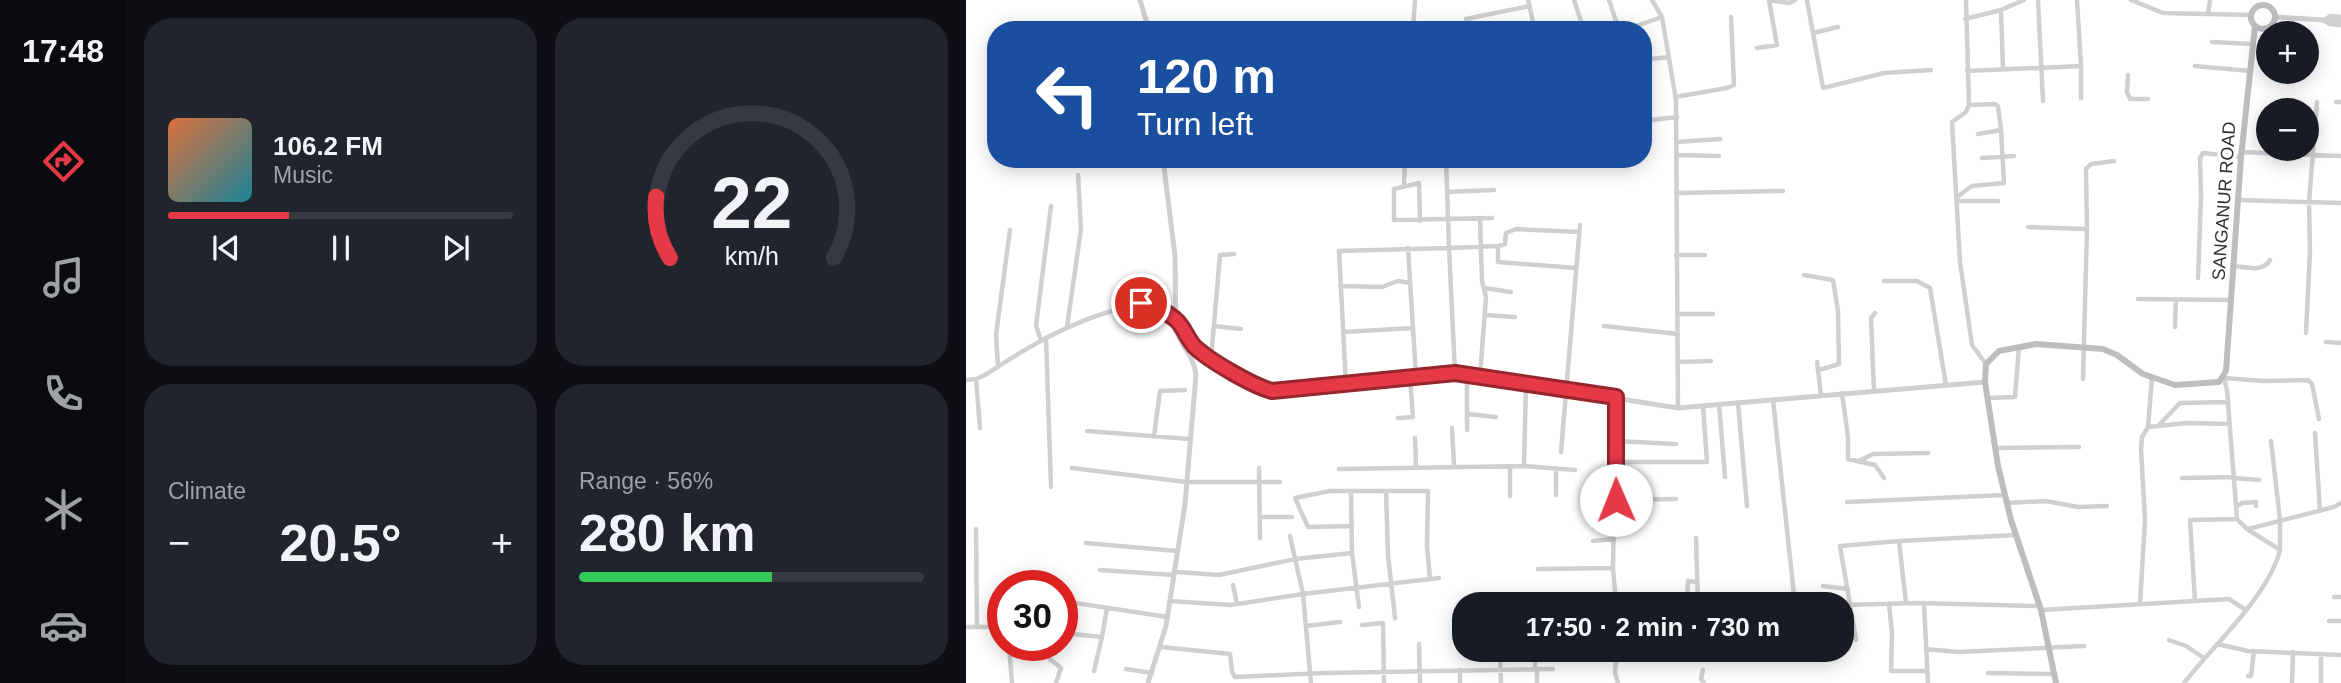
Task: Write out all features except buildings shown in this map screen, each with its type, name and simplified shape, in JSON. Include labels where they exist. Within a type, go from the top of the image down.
[{"type":"main road","points":[[2264,0],[2276,17],[2274,21]]},
{"type":"main road","points":[[2255,26],[2252,15],[2258,3],[2270,7]]},
{"type":"main road","name":"SANGANUR ROAD","points":[[2224,378],[2227,371],[2241,154],[2255,26]]},
{"type":"main road","points":[[2253,42],[2256,39]]},
{"type":"main road","points":[[2056,683],[2040,608],[2006,499],[1987,398],[1986,365],[1999,351],[2036,344],[2103,349],[2117,355],[2152,379],[2175,385],[2219,382],[2224,378]]},
{"type":"street","points":[[1140,0],[1146,21]]},
{"type":"street","points":[[1414,21],[1415,0]]},
{"type":"street","points":[[1528,0],[1533,21]]},
{"type":"street","points":[[1574,0],[1581,21]]},
{"type":"street","points":[[1609,0],[1616,21]]},
{"type":"street","points":[[1652,0],[1661,17],[1675,97],[1678,155],[1678,408]]},
{"type":"street","points":[[1757,48],[1777,45],[1769,0],[1789,3],[1796,0]]},
{"type":"street","points":[[1807,0],[1823,88],[1884,73],[1931,70]]},
{"type":"street","points":[[1966,0],[1969,105],[1966,112],[1952,122],[1961,262],[1972,345],[1986,365]]},
{"type":"street","points":[[1965,19],[2001,10],[2024,0]]},
{"type":"street","points":[[2038,0],[2043,101]]},
{"type":"street","points":[[2077,0],[2081,98]]},
{"type":"street","points":[[2131,0],[2163,13],[2252,15]]},
{"type":"street","points":[[2208,14],[2210,0]]},
{"type":"street","points":[[1466,19],[1530,6]]},
{"type":"street","points":[[2001,10],[2003,69]]},
{"type":"street","points":[[1650,21],[1661,17]]},
{"type":"street","points":[[2276,17],[2341,21]]},
{"type":"street","points":[[1675,97],[1734,85],[1731,18]]},
{"type":"street","points":[[1813,33],[1838,27]]},
{"type":"street","points":[[2212,41],[2253,42]]},
{"type":"street","points":[[1652,60],[1669,57]]},
{"type":"street","points":[[2195,65],[2250,71]]},
{"type":"street","points":[[1967,71],[2081,66]]},
{"type":"street","points":[[2127,75],[2127,92],[2130,99],[2147,99]]},
{"type":"street","points":[[1957,199],[1972,186],[2004,183],[1998,106],[1969,105]]},
{"type":"street","points":[[1652,120],[1676,117]]},
{"type":"street","points":[[1978,134],[2001,131]]},
{"type":"street","points":[[1677,142],[1720,139]]},
{"type":"street","points":[[2198,278],[2200,158],[2203,153],[2256,154]]},
{"type":"street","points":[[1678,155],[1719,156]]},
{"type":"street","points":[[2319,155],[2341,156]]},
{"type":"street","points":[[1982,158],[2014,156]]},
{"type":"street","points":[[2306,333],[2312,161]]},
{"type":"street","points":[[2083,379],[2086,169],[2091,164],[2114,162]]},
{"type":"street","points":[[1148,683],[1168,617],[1186,482],[1196,375],[1194,359],[1175,331],[1175,256],[1164,168]]},
{"type":"street","points":[[1404,186],[1405,168]]},
{"type":"street","points":[[1446,168],[1455,373]]},
{"type":"street","points":[[1067,328],[1082,229],[1078,175]]},
{"type":"street","points":[[1420,221],[1419,183],[1394,189],[1394,220],[1420,221],[1492,218]]},
{"type":"street","points":[[1447,192],[1494,190]]},
{"type":"street","points":[[1676,193],[1783,191]]},
{"type":"street","points":[[1957,199],[1998,201]]},
{"type":"street","points":[[2238,200],[2341,203]]},
{"type":"street","points":[[1051,206],[1036,326],[1044,339],[1051,487]]},
{"type":"street","points":[[1479,219],[1485,289],[1480,376]]},
{"type":"street","points":[[1561,452],[1580,225]]},
{"type":"street","points":[[2028,227],[2087,229]]},
{"type":"street","points":[[1346,384],[1339,251],[1498,246],[1505,244],[1506,233],[1516,229],[1579,232]]},
{"type":"street","points":[[998,367],[996,335],[1010,230]]},
{"type":"street","points":[[1498,246],[1498,262],[1576,268]]},
{"type":"street","points":[[1398,418],[1413,417],[1413,328],[1408,248]]},
{"type":"street","points":[[1211,358],[1220,255],[1234,254]]},
{"type":"street","points":[[1676,255],[1704,255]]},
{"type":"street","points":[[2233,266],[2261,269],[2266,267],[2270,260]]},
{"type":"street","points":[[1804,275],[1833,280],[1838,311],[1839,364],[1819,370]]},
{"type":"street","points":[[1340,286],[1382,287],[1398,281],[1410,283]]},
{"type":"street","points":[[1884,281],[1917,281],[1930,288],[1946,385]]},
{"type":"street","points":[[1485,289],[1511,292]]},
{"type":"street","points":[[2138,299],[2231,300]]},
{"type":"street","points":[[2175,327],[2176,299]]},
{"type":"street","points":[[966,380],[976,379],[1087,317],[1141,303],[1157,307],[1167,316],[1175,318],[1195,347],[1211,358],[1259,387],[1272,391],[1455,373],[1526,382],[1678,408],[1985,382]]},
{"type":"street","points":[[1874,391],[1871,318],[1875,313]]},
{"type":"street","points":[[1678,314],[1713,314]]},
{"type":"street","points":[[1485,315],[1515,317]]},
{"type":"street","points":[[1214,326],[1241,329]]},
{"type":"street","points":[[1604,326],[1678,334]]},
{"type":"street","points":[[1343,332],[1413,328]]},
{"type":"street","points":[[2326,342],[2341,343]]},
{"type":"street","points":[[1987,398],[2015,397],[2019,347]]},
{"type":"street","points":[[1678,362],[1711,361]]},
{"type":"street","points":[[1817,362],[1821,395]]},
{"type":"street","points":[[1467,374],[1467,430]]},
{"type":"street","points":[[2280,550],[2247,529],[2237,519],[2224,378],[2308,380],[2312,384],[2319,419]]},
{"type":"street","points":[[976,379],[980,428]]},
{"type":"street","points":[[2140,604],[2146,520],[2141,449],[2142,437],[2148,426],[2152,379]]},
{"type":"street","points":[[1524,466],[1526,382]]},
{"type":"street","points":[[1154,436],[1160,391],[1185,390]]},
{"type":"street","points":[[1842,393],[1848,459],[1875,466],[1884,478]]},
{"type":"street","points":[[1615,592],[1613,568],[1616,397]]},
{"type":"street","points":[[1773,400],[1794,592]]},
{"type":"street","points":[[2158,426],[2180,403],[2228,402]]},
{"type":"street","points":[[1738,403],[1747,506]]},
{"type":"street","points":[[1720,404],[1725,477]]},
{"type":"street","points":[[1615,463],[1707,462],[1703,406]]},
{"type":"street","points":[[1467,414],[1496,417]]},
{"type":"street","points":[[2148,426],[2230,424]]},
{"type":"street","points":[[1452,428],[1454,466]]},
{"type":"street","points":[[1087,431],[1190,439]]},
{"type":"street","points":[[2315,433],[2320,511]]},
{"type":"street","points":[[1415,438],[1416,466]]},
{"type":"street","points":[[1615,441],[1676,444]]},
{"type":"street","points":[[2184,683],[2246,610],[2276,567],[2280,550],[2280,520],[2271,442]]},
{"type":"street","points":[[1995,449],[2079,447]]},
{"type":"street","points":[[1858,461],[1873,454],[1928,453]]},
{"type":"street","points":[[1510,466],[1510,496]]},
{"type":"street","points":[[1339,469],[1524,466],[1575,470]]},
{"type":"street","points":[[1072,468],[1186,482],[1280,482]]},
{"type":"street","points":[[1259,468],[1260,538]]},
{"type":"street","points":[[1556,468],[1556,495]]},
{"type":"street","points":[[2182,478],[2259,480]]},
{"type":"street","points":[[1351,526],[1308,527],[1295,498],[1330,491],[1428,491],[1427,547],[1430,579]]},
{"type":"street","points":[[1350,491],[1352,553],[1359,607]]},
{"type":"street","points":[[1387,491],[1395,618]]},
{"type":"street","points":[[1616,500],[1676,499]]},
{"type":"street","points":[[1847,502],[2006,499],[2046,501],[2078,507],[2107,506]]},
{"type":"street","points":[[2236,507],[2242,503],[2256,502],[2256,506]]},
{"type":"street","points":[[2247,529],[2320,511],[2341,503]]},
{"type":"street","points":[[1261,517],[1292,516]]},
{"type":"street","points":[[2195,600],[2190,520],[2237,519]]},
{"type":"street","points":[[976,529],[977,627]]},
{"type":"street","points":[[1849,592],[1840,546],[2016,535]]},
{"type":"street","points":[[1290,536],[1303,594],[1311,683]]},
{"type":"street","points":[[1696,538],[1698,592]]},
{"type":"street","points":[[1594,541],[1614,539]]},
{"type":"street","points":[[1899,541],[1906,603]]},
{"type":"street","points":[[1086,543],[1177,551]]},
{"type":"street","points":[[1100,570],[1219,575],[1295,559],[1352,553]]},
{"type":"street","points":[[1538,569],[1613,568]]},
{"type":"street","points":[[1170,601],[1237,604],[1439,578]]},
{"type":"street","points":[[1687,592],[1688,581],[1698,582]]},
{"type":"street","points":[[1233,585],[1237,604]]},
{"type":"street","points":[[1823,586],[1848,589]]},
{"type":"street","points":[[2334,597],[2341,597]]},
{"type":"street","points":[[1854,604],[1924,603],[2040,608],[2229,599],[2246,610]]},
{"type":"street","points":[[1078,603],[1168,617]]},
{"type":"street","points":[[1924,603],[1928,683]]},
{"type":"street","points":[[1889,604],[1892,633],[1891,671],[1927,671]]},
{"type":"street","points":[[1094,671],[1107,608]]},
{"type":"street","points":[[2329,621],[2341,621]]},
{"type":"street","points":[[1306,626],[1340,622]]},
{"type":"street","points":[[1362,625],[1383,623],[1384,683]]},
{"type":"street","points":[[1854,626],[1856,640]]},
{"type":"street","points":[[966,627],[987,627]]},
{"type":"street","points":[[1078,635],[1102,637]]},
{"type":"street","points":[[2169,640],[2186,646],[2204,658]]},
{"type":"street","points":[[1419,645],[1420,683]]},
{"type":"street","points":[[2217,645],[2254,651],[2341,655]]},
{"type":"street","points":[[1926,649],[1958,652],[2084,646]]},
{"type":"street","points":[[1161,647],[1230,654],[1232,683]]},
{"type":"street","points":[[2248,676],[2251,676],[2254,651]]},
{"type":"street","points":[[2292,683],[2293,653]]},
{"type":"street","points":[[2321,654],[2321,683]]},
{"type":"street","points":[[1010,661],[1012,683]]},
{"type":"street","points":[[1052,661],[1061,668],[1056,682],[1064,683]]},
{"type":"street","points":[[1501,662],[1501,683]]},
{"type":"street","points":[[1536,662],[1537,683]]},
{"type":"street","points":[[1616,662],[1618,683]]},
{"type":"street","points":[[1126,669],[1153,673]]},
{"type":"street","points":[[1232,674],[1236,677],[1311,673],[1553,669]]},
{"type":"street","points":[[1460,670],[1460,683]]},
{"type":"street","points":[[1703,670],[1701,679],[1704,683]]},
{"type":"street","points":[[1987,673],[2054,674]]},
{"type":"route","points":[[1141,303],[1157,307],[1167,316],[1175,318],[1195,347],[1259,387],[1272,391],[1455,373],[1616,397],[1616,500]]}]
